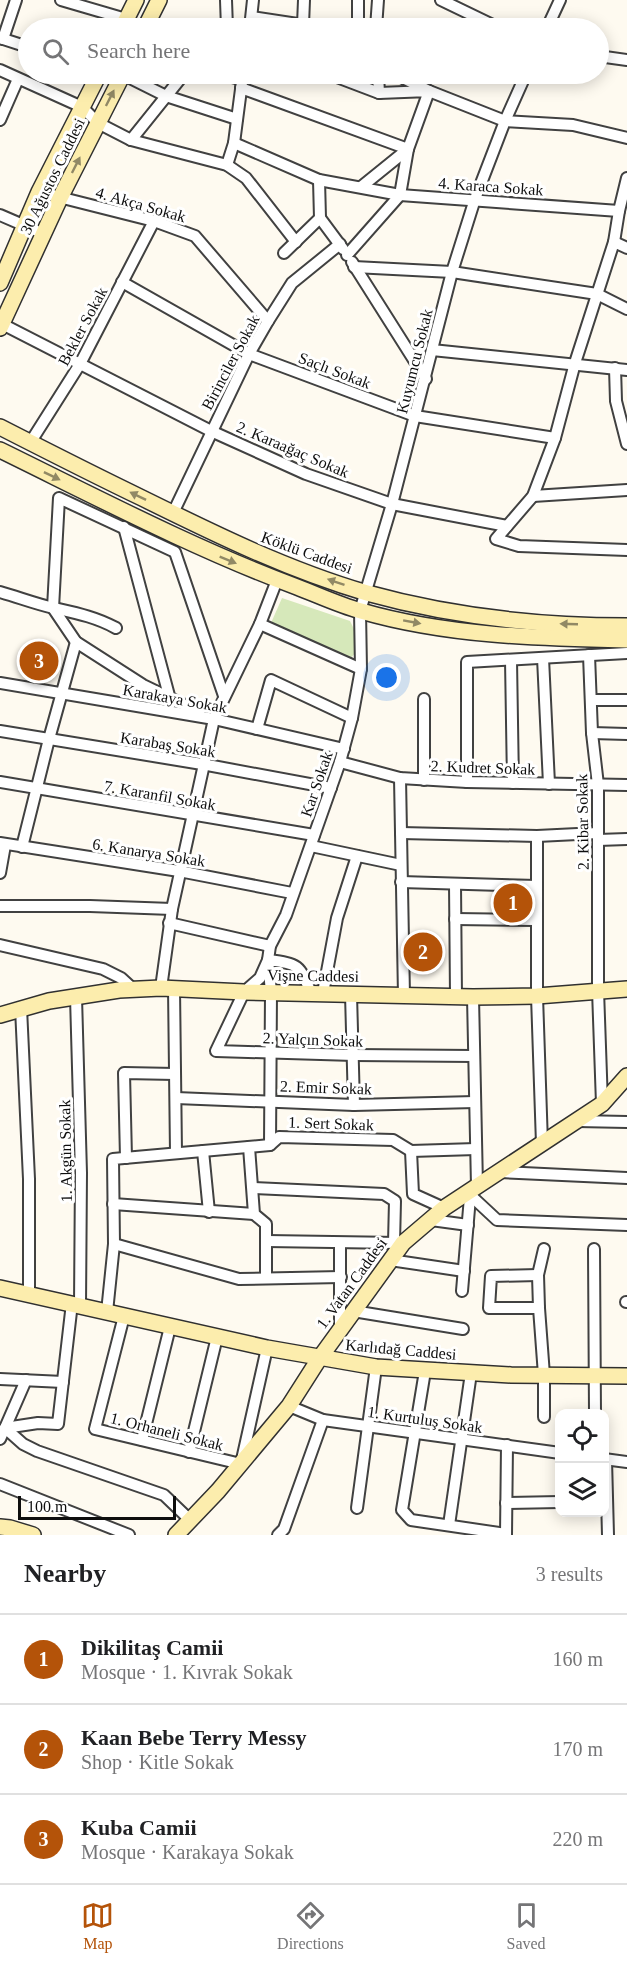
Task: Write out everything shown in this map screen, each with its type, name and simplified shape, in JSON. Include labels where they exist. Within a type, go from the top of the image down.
[{"type":"main road","points":[[127,18],[136,0]]},
{"type":"main road","points":[[150,18],[159,0]]},
{"type":"main road","name":"30 Ağustos Caddesi","points":[[0,282],[39,192],[94,84]]},
{"type":"main road","name":"30 Ağustos Caddesi","points":[[1,325],[60,198],[118,84]]},
{"type":"main road","name":"Köklü Caddesi","points":[[0,427],[244,548],[366,592],[446,610],[493,617],[555,623],[627,626]]},
{"type":"main road","points":[[0,450],[212,554],[360,611],[474,633],[627,640]]},
{"type":"main road","name":"Vişne Caddesi","points":[[0,1014],[48,1001],[133,989],[168,988],[473,997],[537,996],[627,989]]},
{"type":"main road","name":"1. Vatan Caddesi","points":[[176,1535],[218,1491],[289,1406],[319,1359],[390,1260],[398,1243],[444,1208],[472,1192],[602,1104],[627,1076]]},
{"type":"main road","name":"Karlıdağ Caddesi","points":[[0,1288],[319,1359],[425,1371],[627,1376]]},
{"type":"main road","points":[[0,1527],[33,1535]]},
{"type":"street","points":[[16,0],[2,38],[18,44]]},
{"type":"street","points":[[61,0],[108,18]]},
{"type":"street","points":[[226,0],[227,18]]},
{"type":"street","points":[[251,18],[253,0]]},
{"type":"street","points":[[303,18],[304,0]]},
{"type":"street","points":[[358,0],[358,18]]},
{"type":"street","points":[[377,18],[378,0]]},
{"type":"street","points":[[441,0],[478,18]]},
{"type":"street","points":[[552,18],[560,0]]},
{"type":"street","points":[[609,58],[627,60]]},
{"type":"street","points":[[0,70],[18,79],[0,120]]},
{"type":"street","points":[[29,84],[82,107],[98,123],[131,140],[227,165],[246,178],[296,242]]},
{"type":"street","points":[[143,84],[166,96],[237,119]]},
{"type":"street","points":[[131,140],[176,84]]},
{"type":"street","points":[[227,165],[234,143],[242,84]]},
{"type":"street","points":[[249,84],[408,149]]},
{"type":"street","points":[[355,84],[379,93],[429,91]]},
{"type":"street","points":[[379,84],[379,93]]},
{"type":"street","points":[[415,84],[504,120],[573,125],[627,138]]},
{"type":"street","name":"Kuyumcu Sokak","points":[[360,611],[426,379],[452,272],[475,199],[504,120],[521,84]]},
{"type":"street","points":[[347,255],[400,195],[408,149],[429,91]]},
{"type":"street","name":"4. Karaca Sokak","points":[[234,143],[319,180],[400,195],[619,211]]},
{"type":"street","points":[[362,187],[408,149]]},
{"type":"street","points":[[627,178],[614,242],[574,363],[555,438],[533,496],[496,539],[519,546],[627,550]]},
{"type":"street","points":[[319,180],[320,218],[340,244],[426,379]]},
{"type":"street","name":"4. Akça Sokak","points":[[39,192],[154,221],[195,236],[268,321]]},
{"type":"street","points":[[0,215],[44,234]]},
{"type":"street","points":[[284,254],[320,218]]},
{"type":"street","name":"Bekler Sokak","points":[[30,443],[80,364],[154,221]]},
{"type":"street","points":[[614,242],[627,248]]},
{"type":"street","name":"Birinciler Sokak","points":[[173,513],[249,354],[268,321],[292,283],[340,244]]},
{"type":"street","points":[[354,267],[452,272],[597,294],[627,309]]},
{"type":"street","points":[[0,282],[18,289]]},
{"type":"street","name":"Saçlı Sokak","points":[[122,282],[249,354],[415,416],[555,438]]},
{"type":"street","name":"2. Karaağaç Sokak","points":[[1,325],[211,431],[306,474],[392,504],[507,526]]},
{"type":"street","points":[[432,350],[627,370]]},
{"type":"street","points":[[615,368],[616,401],[625,426],[627,444]]},
{"type":"street","points":[[0,460],[25,462]]},
{"type":"street","points":[[533,496],[627,490]]},
{"type":"street","points":[[214,719],[170,699],[76,642],[53,608],[59,498],[175,552],[224,696]]},
{"type":"street","points":[[124,527],[172,712]]},
{"type":"street","points":[[176,1153],[175,1074],[168,988],[172,909],[202,764],[214,719],[260,624],[277,580]]},
{"type":"street","points":[[0,592],[100,619],[116,628]]},
{"type":"street","name":"Kar Sokak","points":[[270,1145],[271,992],[268,960],[270,946],[286,915],[344,749],[361,669],[360,611]]},
{"type":"street","points":[[260,624],[361,669]]},
{"type":"street","points":[[22,847],[76,642]]},
{"type":"street","points":[[467,782],[467,662],[627,653]]},
{"type":"street","name":"2. Kibar Sokak","points":[[589,655],[592,733],[598,785],[598,990],[602,1104]]},
{"type":"street","points":[[543,658],[549,784]]},
{"type":"street","points":[[511,660],[513,783]]},
{"type":"street","points":[[257,729],[271,680],[352,718]]},
{"type":"street","name":"Karakaya Sokak","points":[[0,683],[214,719],[344,749]]},
{"type":"street","points":[[424,699],[424,780]]},
{"type":"street","points":[[591,700],[627,700]]},
{"type":"street","name":"Karabaş Sokak","points":[[0,731],[331,788]]},
{"type":"street","points":[[592,733],[627,734]]},
{"type":"street","name":"2. Kudret Sokak","points":[[340,762],[400,778],[424,780],[627,785]]},
{"type":"street","points":[[400,778],[404,996]]},
{"type":"street","name":"7. Karanfil Sokak","points":[[0,782],[192,816],[313,841],[357,856],[401,865]]},
{"type":"street","points":[[401,833],[598,836],[627,839]]},
{"type":"street","points":[[537,836],[537,996],[542,1144]]},
{"type":"street","points":[[0,873],[3,844]]},
{"type":"street","name":"6. Kanarya Sokak","points":[[3,844],[179,871],[292,893]]},
{"type":"street","points":[[317,993],[337,918],[357,856]]},
{"type":"street","points":[[401,882],[537,886]]},
{"type":"street","points":[[455,884],[456,997]]},
{"type":"street","points":[[0,906],[172,909]]},
{"type":"street","points":[[455,920],[537,920]]},
{"type":"street","points":[[170,923],[270,946]]},
{"type":"street","points":[[0,945],[103,969],[121,978],[133,989]]},
{"type":"street","points":[[268,960],[292,963],[301,970],[317,993]]},
{"type":"street","name":"Kar Sokak","points":[[244,992],[260,978],[268,960]]},
{"type":"street","name":"2. Yalçın Sokak","points":[[244,992],[216,1051],[474,1056]]},
{"type":"street","points":[[351,994],[354,1105]]},
{"type":"street","name":"1. Akgün Sokak","points":[[3,1428],[58,1424],[76,1304],[81,1173],[76,997]]},
{"type":"street","points":[[462,1291],[477,1149],[473,997]]},
{"type":"street","points":[[21,1008],[29,1179],[29,1294]]},
{"type":"street","points":[[126,1158],[124,1073],[175,1074]]},
{"type":"street","name":"2. Emir Sokak","points":[[176,1098],[354,1105],[475,1102]]},
{"type":"street","points":[[577,1121],[627,1122]]},
{"type":"street","name":"1. Sert Sokak","points":[[113,1204],[113,1159],[270,1145],[279,1137],[393,1140],[411,1151],[477,1149]]},
{"type":"street","points":[[249,1147],[254,1214]]},
{"type":"street","points":[[203,1151],[209,1212]]},
{"type":"street","points":[[411,1151],[413,1194],[444,1208]]},
{"type":"street","points":[[500,1172],[627,1178]]},
{"type":"street","points":[[253,1188],[384,1194],[395,1201],[398,1243],[267,1241]]},
{"type":"street","points":[[472,1192],[497,1220],[627,1225]]},
{"type":"street","points":[[107,1312],[114,1244],[113,1204],[254,1214],[266,1224],[266,1278]]},
{"type":"street","points":[[431,1220],[468,1225]]},
{"type":"street","points":[[340,1243],[340,1330]]},
{"type":"street","points":[[114,1244],[239,1279],[341,1277]]},
{"type":"street","points":[[544,1249],[538,1275],[544,1375],[544,1418]]},
{"type":"street","points":[[594,1249],[595,1409]]},
{"type":"street","points":[[390,1260],[464,1271]]},
{"type":"street","points":[[538,1275],[491,1276],[489,1308],[539,1308]]},
{"type":"street","points":[[353,1311],[463,1329]]},
{"type":"street","name":"1. Orhaneli Sokak","points":[[124,1316],[95,1429],[241,1464]]},
{"type":"street","points":[[142,1440],[170,1327]]},
{"type":"street","points":[[189,1452],[217,1337]]},
{"type":"street","points":[[241,1464],[267,1348]]},
{"type":"street","points":[[357,1508],[376,1367]]},
{"type":"street","points":[[425,1371],[402,1510],[411,1520],[506,1535],[507,1445]]},
{"type":"street","points":[[449,1525],[471,1373]]},
{"type":"street","points":[[0,1379],[63,1382]]},
{"type":"street","points":[[0,1439],[26,1380]]},
{"type":"street","name":"1. Kurtuluş Sokak","points":[[289,1406],[322,1420],[555,1452]]},
{"type":"street","points":[[278,1535],[284,1529],[322,1420]]},
{"type":"street","points":[[3,1428],[23,1444],[37,1451],[164,1495],[190,1520]]},
{"type":"street","points":[[609,1460],[627,1462]]},
{"type":"street","points":[[605,1463],[608,1535]]},
{"type":"street","points":[[0,1484],[129,1535]]},
{"type":"street","points":[[506,1503],[555,1502]]},
{"type":"green space","points":[[282,598],[350,621],[356,633],[356,652],[351,658],[345,658],[271,623]]},
{"type":"place","name":"Kuba Camii","points":[[39,661]]},
{"type":"place","name":"Dikilitaş Camii","points":[[513,903]]},
{"type":"place","name":"Kaan Bebe Terry Messy","points":[[423,952]]}]
